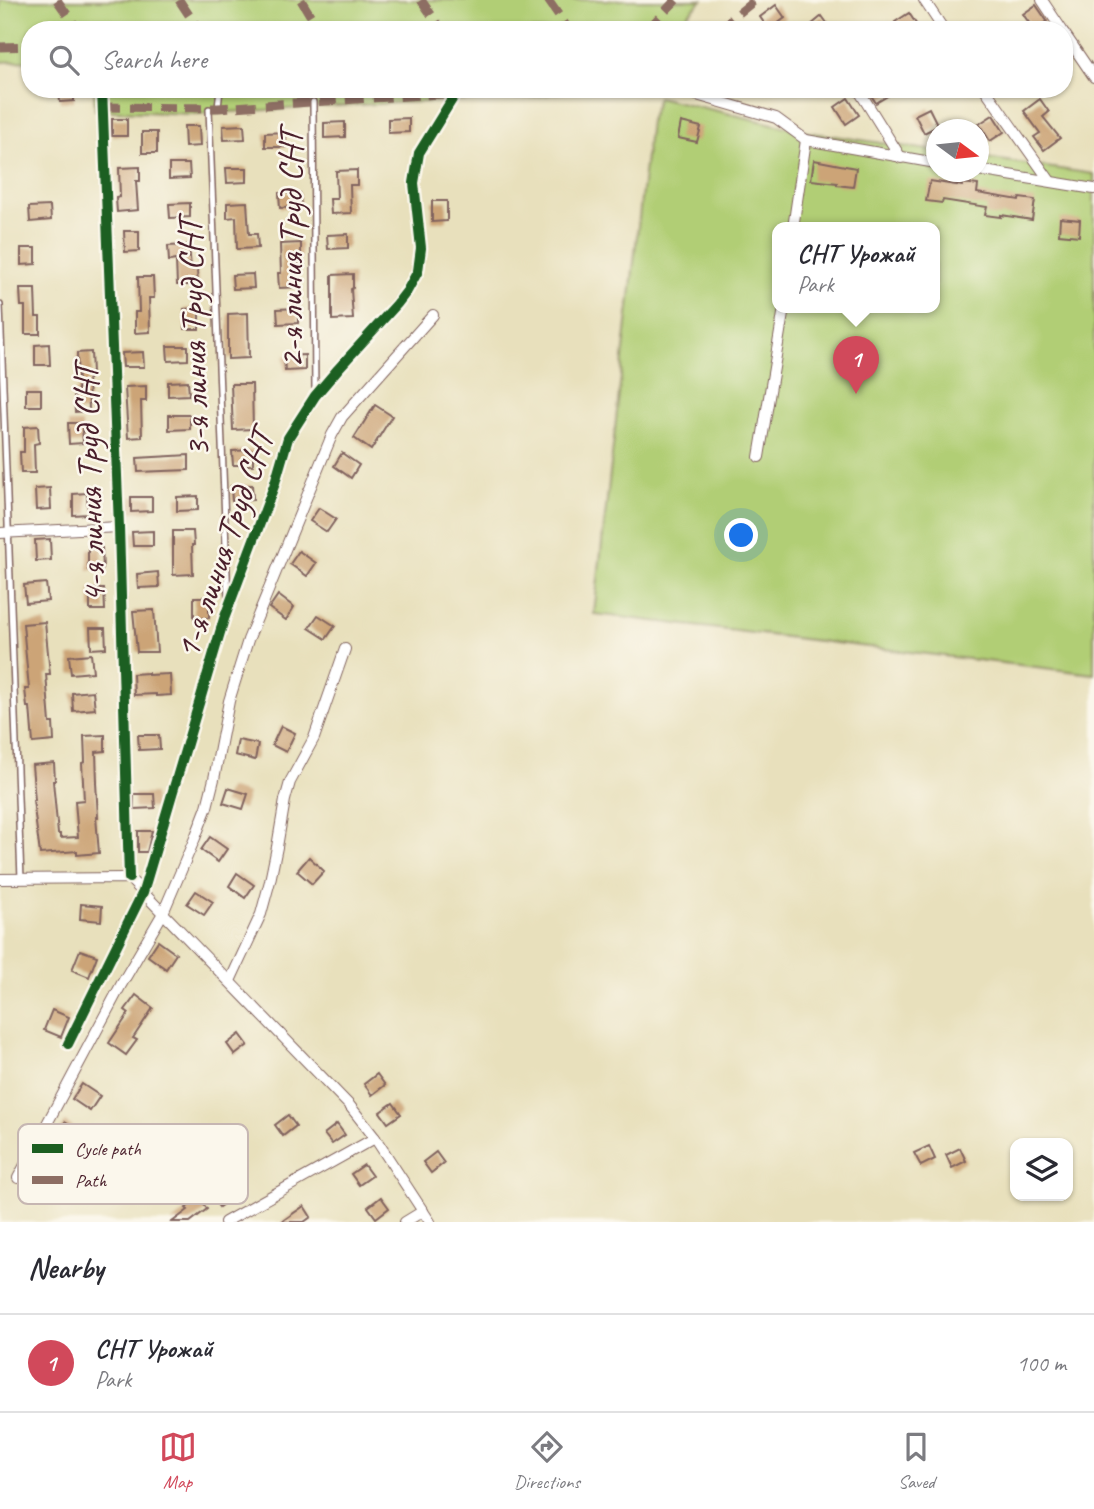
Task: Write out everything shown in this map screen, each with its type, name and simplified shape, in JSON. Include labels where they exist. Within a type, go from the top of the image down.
[{"type":"street","points":[[923,0],[938,21]]},
{"type":"street","points":[[1042,0],[1056,21]]},
{"type":"street","points":[[1073,46],[1094,77]]},
{"type":"street","name":"4-я линия Труд СНТ","points":[[102,98],[129,877]]},
{"type":"street","name":"1-я линия Труд СНТ","points":[[68,1044],[144,892],[199,702],[288,438],[315,396],[397,304],[418,271],[421,248],[414,183],[419,153],[453,98]]},
{"type":"street","points":[[707,98],[776,118],[806,140],[926,162]]},
{"type":"street","points":[[864,98],[901,158]]},
{"type":"street","points":[[991,98],[1049,181]]},
{"type":"street","points":[[794,222],[806,140]]},
{"type":"street","points":[[989,172],[1094,189]]},
{"type":"street","points":[[759,457],[783,313]]},
{"type":"street","points":[[47,1124],[163,913],[207,807],[229,701],[248,640],[332,435],[342,417],[433,315]]},
{"type":"street","points":[[4,533],[119,527]]},
{"type":"street","points":[[230,981],[261,915],[290,782],[314,738],[345,649]]},
{"type":"street","points":[[0,879],[129,877],[350,1106],[430,1222]]},
{"type":"street","points":[[225,1222],[375,1139]]},
{"type":"street","points":[[405,1222],[423,1211]]},
{"type":"lane","points":[[218,108],[219,98]]},
{"type":"lane","name":"2-я линия Труд СНТ","points":[[313,102],[315,396]]},
{"type":"lane","name":"3-я линия Труд СНТ","points":[[209,109],[229,608]]},
{"type":"lane","points":[[0,305],[4,533],[21,879]]},
{"type":"green space","points":[[0,0],[702,0],[682,21],[21,21],[21,61],[0,62]]},
{"type":"green space","points":[[94,98],[528,98],[192,114],[95,110]]},
{"type":"green space","points":[[658,98],[807,132],[926,150],[926,182],[989,182],[989,158],[1094,174],[1094,674],[594,614],[650,121]]},
{"type":"building","points":[[776,5],[785,18],[781,21],[763,21],[760,17]]},
{"type":"building","points":[[1036,5],[1047,21],[1028,21],[1023,14]]},
{"type":"building","points":[[909,13],[914,21],[897,21]]},
{"type":"building","points":[[60,98],[74,98],[74,101],[60,102]]},
{"type":"building","points":[[848,98],[859,115],[846,124],[835,107]]},
{"type":"building","points":[[1040,99],[1049,112],[1043,117],[1060,138],[1044,150],[1034,137],[1040,133],[1024,111]]},
{"type":"building","points":[[929,108],[934,119],[926,119],[926,132],[924,133],[915,115]]},
{"type":"building","points":[[993,115],[1004,132],[990,141],[989,119],[987,119]]},
{"type":"building","points":[[409,118],[409,132],[388,133],[388,119]]},
{"type":"building","points":[[112,119],[127,119],[127,136],[112,136]]},
{"type":"building","points":[[345,122],[345,137],[324,138],[324,123]]},
{"type":"building","points":[[681,122],[701,127],[697,142],[678,138]]},
{"type":"building","points":[[244,125],[245,139],[224,140],[223,126]]},
{"type":"building","points":[[184,126],[199,126],[200,146],[185,147]]},
{"type":"building","points":[[142,132],[157,132],[157,153],[142,153]]},
{"type":"building","points":[[286,132],[286,147],[265,147],[265,133]]},
{"type":"building","points":[[814,160],[856,168],[853,187],[811,180]]},
{"type":"building","points":[[169,164],[189,164],[190,178],[169,179]]},
{"type":"building","points":[[140,167],[140,181],[136,181],[138,210],[117,212],[116,198],[120,197],[119,168]]},
{"type":"building","points":[[226,168],[247,168],[247,182],[227,183]]},
{"type":"building","points":[[357,170],[357,185],[350,185],[351,213],[331,214],[330,199],[337,199],[336,171]]},
{"type":"building","points":[[930,182],[978,185],[977,193],[1035,200],[1032,220],[985,215],[987,207],[943,200],[942,203],[926,201]]},
{"type":"building","points":[[279,193],[300,193],[301,207],[280,208]]},
{"type":"building","points":[[432,201],[447,201],[447,221],[432,222]]},
{"type":"building","points":[[247,202],[249,234],[257,234],[258,248],[237,249],[236,217],[227,218],[227,203]]},
{"type":"building","points":[[190,203],[190,217],[170,218],[169,204]]},
{"type":"building","points":[[50,206],[51,220],[30,222],[29,207]]},
{"type":"building","points":[[1060,218],[1080,220],[1079,236],[1059,234]]},
{"type":"building","points":[[124,231],[139,231],[139,251],[125,252]]},
{"type":"building","points":[[348,234],[348,248],[328,249],[327,235]]},
{"type":"building","points":[[301,243],[301,257],[298,258],[299,287],[279,288],[280,244]]},
{"type":"building","points":[[189,245],[191,270],[197,270],[198,285],[177,285],[176,260],[169,261],[168,246]]},
{"type":"building","points":[[21,248],[36,248],[36,264],[21,265]]},
{"type":"building","points":[[253,274],[254,288],[233,289],[232,275]]},
{"type":"building","points":[[353,274],[353,319],[332,320],[332,275]]},
{"type":"building","points":[[138,277],[153,277],[154,298],[149,298],[150,332],[135,333],[135,312],[139,312]]},
{"type":"building","points":[[20,289],[35,289],[40,334],[25,334],[25,306],[21,306]]},
{"type":"building","points":[[199,308],[199,329],[185,329],[184,309]]},
{"type":"building","points":[[298,308],[298,323],[278,324],[277,309]]},
{"type":"building","points":[[248,313],[249,358],[228,359],[228,314]]},
{"type":"building","points":[[49,344],[50,365],[35,365],[35,345]]},
{"type":"building","points":[[167,346],[188,346],[188,360],[168,361]]},
{"type":"building","points":[[91,352],[92,373],[88,373],[89,411],[75,412],[74,391],[78,391],[77,353]]},
{"type":"building","points":[[143,352],[144,367],[123,367],[122,353]]},
{"type":"building","points":[[305,355],[305,370],[285,371],[284,356]]},
{"type":"building","points":[[188,381],[189,395],[168,396],[168,382]]},
{"type":"building","points":[[231,384],[252,384],[253,429],[233,430]]},
{"type":"building","points":[[146,386],[146,401],[141,401],[142,437],[128,438],[125,387]]},
{"type":"building","points":[[26,389],[41,389],[41,406],[26,406]]},
{"type":"building","points":[[375,405],[392,416],[371,450],[354,438]]},
{"type":"building","points":[[169,415],[190,415],[190,429],[169,430]]},
{"type":"building","points":[[68,423],[82,423],[83,443],[69,444]]},
{"type":"building","points":[[38,426],[39,443],[34,444],[35,473],[21,473],[20,452],[24,452],[24,427]]},
{"type":"building","points":[[253,450],[253,465],[233,465],[232,451]]},
{"type":"building","points":[[342,453],[359,465],[351,478],[334,466]]},
{"type":"building","points":[[189,455],[189,470],[138,472],[137,458]]},
{"type":"building","points":[[252,485],[253,500],[232,501],[231,486]]},
{"type":"building","points":[[50,488],[51,509],[36,510],[35,489]]},
{"type":"building","points":[[87,493],[88,514],[73,515],[73,494]]},
{"type":"building","points":[[198,496],[198,510],[177,511],[177,497]]},
{"type":"building","points":[[131,497],[152,497],[152,511],[131,512]]},
{"type":"building","points":[[319,508],[336,519],[327,532],[310,521]]},
{"type":"building","points":[[153,531],[153,546],[133,546],[132,532]]},
{"type":"building","points":[[173,531],[193,531],[193,574],[173,575]]},
{"type":"building","points":[[50,539],[51,560],[36,561],[35,540]]},
{"type":"building","points":[[102,548],[103,569],[88,570],[88,549]]},
{"type":"building","points":[[299,551],[316,563],[307,576],[290,564]]},
{"type":"building","points":[[158,572],[159,587],[138,588],[137,574]]},
{"type":"building","points":[[46,583],[48,601],[26,603],[24,585]]},
{"type":"building","points":[[90,589],[104,589],[105,610],[90,610]]},
{"type":"building","points":[[278,595],[294,607],[286,620],[269,608]]},
{"type":"building","points":[[194,597],[209,597],[209,618],[194,618]]},
{"type":"building","points":[[154,610],[157,652],[137,652],[133,611]]},
{"type":"building","points":[[318,615],[335,626],[326,639],[309,628]]},
{"type":"building","points":[[45,622],[50,674],[46,674],[54,741],[33,743],[30,707],[27,707],[25,689],[29,689],[23,624]]},
{"type":"building","points":[[90,628],[105,628],[106,648],[91,649]]},
{"type":"building","points":[[91,654],[93,672],[71,674],[69,656]]},
{"type":"building","points":[[133,674],[170,674],[171,695],[134,695]]},
{"type":"building","points":[[93,691],[95,709],[73,711],[72,693]]},
{"type":"building","points":[[281,726],[295,733],[286,752],[272,745]]},
{"type":"building","points":[[105,735],[105,751],[96,752],[99,853],[77,855],[77,851],[40,854],[33,800],[32,765],[54,763],[58,834],[60,838],[78,837],[75,801],[84,800],[84,736]]},
{"type":"building","points":[[138,735],[159,735],[160,749],[139,750]]},
{"type":"building","points":[[238,740],[258,744],[255,760],[235,755]]},
{"type":"building","points":[[228,788],[248,794],[243,809],[223,803]]},
{"type":"building","points":[[134,794],[154,794],[155,808],[134,809]]},
{"type":"building","points":[[138,831],[152,831],[147,852],[138,852]]},
{"type":"building","points":[[210,837],[227,849],[218,862],[201,850]]},
{"type":"building","points":[[309,857],[324,871],[312,884],[297,871]]},
{"type":"building","points":[[237,873],[254,885],[245,898],[229,886]]},
{"type":"building","points":[[196,891],[213,902],[204,915],[187,904]]},
{"type":"building","points":[[81,904],[102,906],[101,921],[80,919]]},
{"type":"building","points":[[158,941],[176,954],[166,969],[148,956]]},
{"type":"building","points":[[80,950],[97,956],[89,977],[72,970]]},
{"type":"building","points":[[136,995],[153,1008],[133,1038],[137,1040],[126,1055],[109,1043],[129,1013],[125,1010]]},
{"type":"building","points":[[52,1010],[69,1017],[61,1037],[44,1030]]},
{"type":"building","points":[[240,1034],[248,1045],[235,1055],[227,1044]]},
{"type":"building","points":[[377,1074],[385,1085],[372,1095],[364,1084]]},
{"type":"building","points":[[82,1084],[100,1096],[90,1111],[72,1099]]},
{"type":"building","points":[[393,1103],[401,1114],[388,1123],[380,1112]]},
{"type":"building","points":[[288,1115],[296,1126],[283,1136],[275,1125]]},
{"type":"building","points":[[337,1124],[345,1135],[332,1144],[324,1134]]},
{"type":"building","points":[[929,1146],[935,1159],[921,1166],[914,1153]]},
{"type":"building","points":[[960,1148],[966,1161],[952,1168],[946,1155]]},
{"type":"building","points":[[436,1152],[444,1163],[431,1173],[423,1162]]},
{"type":"building","points":[[364,1165],[372,1176],[359,1185],[351,1174]]},
{"type":"building","points":[[381,1197],[389,1208],[376,1218],[368,1207]]},
{"type":"building","points":[[191,1204],[203,1204],[207,1209],[190,1222],[172,1222],[188,1210],[186,1208]]},
{"type":"building","points":[[304,1206],[311,1217],[304,1222],[281,1222]]},
{"type":"marked path","points":[[57,0],[72,21]]},
{"type":"marked path","points":[[179,0],[193,21]]},
{"type":"marked path","points":[[301,0],[314,21]]},
{"type":"marked path","points":[[421,0],[436,21]]},
{"type":"marked path","points":[[548,0],[563,21]]},
{"type":"marked path","points":[[656,21],[676,0]]},
{"type":"marked path","points":[[729,21],[755,0]]},
{"type":"marked path","points":[[0,47],[21,46]]},
{"type":"marked path","points":[[103,107],[218,108],[380,98]]},
{"type":"cycle path","points":[[102,98],[129,878]]},
{"type":"cycle path","points":[[68,1044],[143,892],[224,619],[274,486],[288,438],[315,396],[397,304],[418,271],[421,248],[414,183],[419,153],[453,98]]},
{"type":"place","name":"СНТ Урожай","points":[[856,394]]}]
